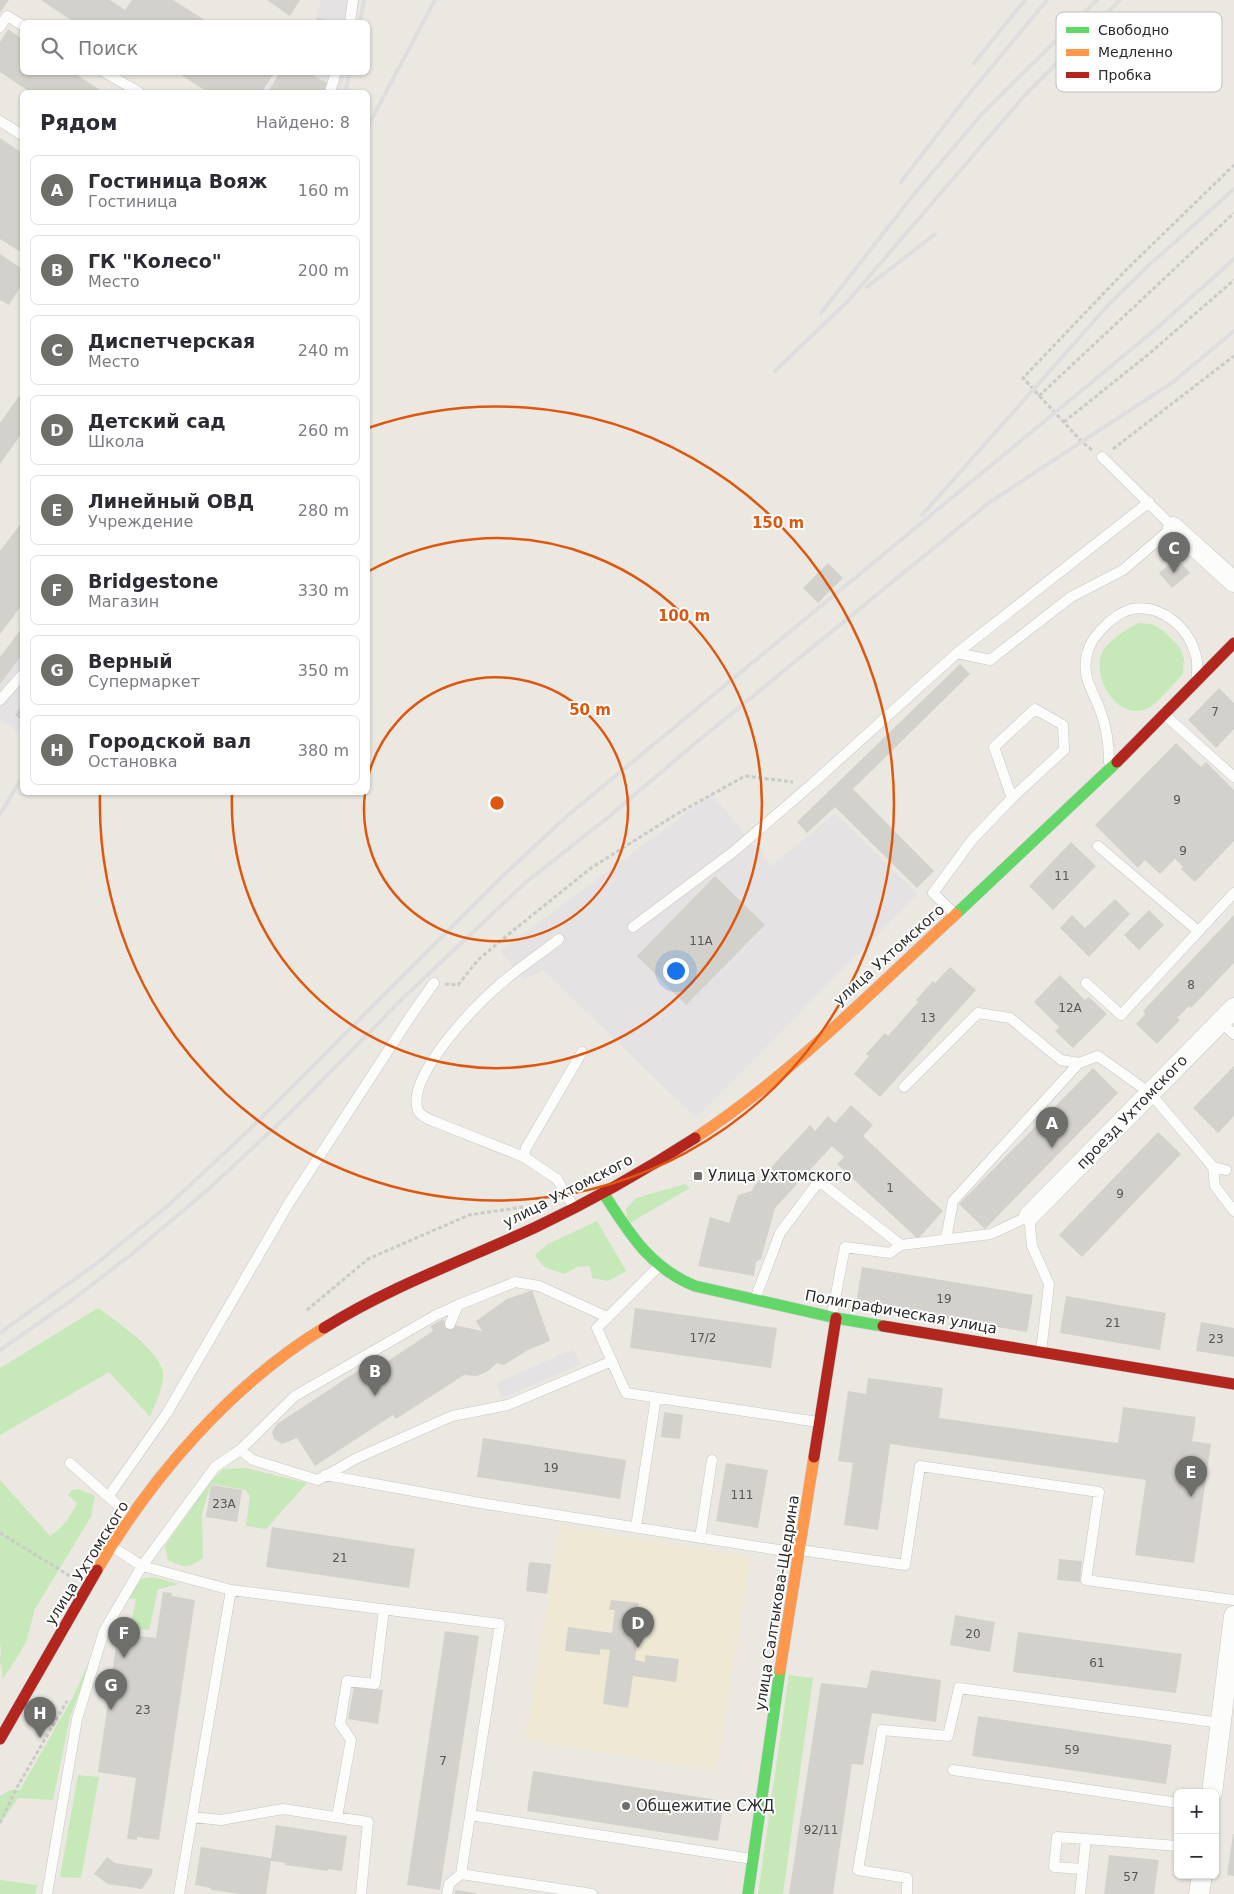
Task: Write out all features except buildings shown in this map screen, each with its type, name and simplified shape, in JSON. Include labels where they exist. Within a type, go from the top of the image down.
[{"type":"street","points":[[1173,527],[1234,582]]},
{"type":"street","name":"улица Ухтомского","points":[[0,1739],[111,1546],[131,1517],[178,1456],[223,1407],[261,1372],[348,1313],[381,1296],[604,1194],[706,1130],[759,1093],[956,914],[1108,770],[1234,643]]},
{"type":"street","name":"проезд Ухтомского","points":[[1029,1216],[1150,1093],[1229,1021]]},
{"type":"street","name":"Полиграфическая улица","points":[[604,1194],[627,1231],[660,1266],[675,1278],[695,1286],[834,1317],[1234,1384]]},
{"type":"street","name":"улица Салтыкова-Щедрина","points":[[748,1894],[821,1422],[834,1317]]},
{"type":"street","points":[[1213,1789],[1233,1626]]},
{"type":"street","points":[[1199,1894],[1201,1879]]},
{"type":"lane","points":[[350,20],[354,0]]},
{"type":"lane","points":[[0,27],[7,16],[20,24]]},
{"type":"lane","points":[[109,75],[136,90]]},
{"type":"lane","points":[[331,90],[335,75]]},
{"type":"lane","points":[[0,121],[20,134]]},
{"type":"lane","points":[[957,653],[990,660],[1071,597],[1123,570],[1173,527],[1102,457]]},
{"type":"lane","points":[[633,926],[733,852],[812,784],[957,653],[1149,502]]},
{"type":"lane","points":[[1108,770],[1109,740],[1100,709],[1088,685],[1086,660],[1092,639],[1112,618],[1132,609],[1158,610],[1176,622],[1190,639],[1197,657],[1197,681]]},
{"type":"lane","points":[[0,700],[20,677]]},
{"type":"lane","points":[[956,914],[933,893],[972,840],[1012,798],[1064,750],[1063,725],[1036,709],[994,747],[1012,798]]},
{"type":"lane","points":[[1164,715],[1234,777]]},
{"type":"lane","points":[[1098,846],[1198,931]]},
{"type":"lane","points":[[1086,982],[1120,1015],[1234,892]]},
{"type":"lane","points":[[559,940],[498,986],[459,1024],[429,1065],[418,1094],[417,1107],[422,1115],[433,1122],[524,1157],[556,1180],[571,1200],[574,1208]]},
{"type":"lane","points":[[108,1496],[167,1413],[289,1203],[410,1016],[434,983]]},
{"type":"lane","points":[[904,1087],[978,1013],[1010,1018],[1061,1060],[1079,1063]]},
{"type":"lane","points":[[524,1157],[526,1148],[582,1052]]},
{"type":"lane","points":[[946,1239],[953,1201],[1079,1063],[1098,1056],[1150,1093],[1213,1166],[1226,1170]]},
{"type":"lane","points":[[1213,1166],[1215,1186],[1234,1211]]},
{"type":"lane","points":[[755,1300],[780,1233],[819,1181],[901,1246]]},
{"type":"lane","points":[[834,1317],[845,1247],[890,1253],[901,1246],[991,1234],[1029,1216],[1032,1246],[1049,1284],[1041,1352]]},
{"type":"lane","points":[[660,1266],[597,1328],[626,1393],[821,1422]]},
{"type":"lane","points":[[47,1894],[77,1719],[104,1631],[142,1566],[215,1467],[240,1450],[295,1396],[436,1315],[516,1282],[539,1286],[607,1317]]},
{"type":"lane","points":[[450,1324],[458,1305]]},
{"type":"lane","points":[[240,1450],[253,1460],[318,1480],[357,1458],[452,1416],[508,1406],[612,1361]]},
{"type":"lane","points":[[636,1528],[656,1398]]},
{"type":"lane","points":[[700,1538],[712,1460]]},
{"type":"lane","points":[[70,1463],[131,1517]]},
{"type":"lane","points":[[325,1476],[784,1551],[800,1550],[905,1565],[920,1466],[1099,1492],[1086,1580],[1234,1600]]},
{"type":"lane","points":[[111,1546],[142,1566],[231,1590],[500,1624],[460,1874],[449,1884],[447,1894]]},
{"type":"lane","points":[[179,1894],[231,1590]]},
{"type":"lane","points":[[337,1817],[351,1740],[340,1724],[348,1681],[375,1684],[384,1609]]},
{"type":"lane","points":[[907,1894],[907,1878],[858,1870],[882,1730],[948,1736],[959,1688],[1221,1723]]},
{"type":"lane","points":[[953,1770],[1174,1802]]},
{"type":"lane","points":[[192,1817],[221,1820],[283,1809],[368,1822],[361,1894]]},
{"type":"lane","points":[[470,1815],[753,1859]]},
{"type":"lane","points":[[1083,1869],[1054,1867],[1057,1837],[1174,1846]]},
{"type":"lane","points":[[1080,1894],[1086,1839]]},
{"type":"lane","points":[[460,1874],[592,1894]]},
{"type":"path","points":[[1234,165],[1125,271],[1023,378],[1082,442],[1102,457],[1234,356]]},
{"type":"path","points":[[1039,396],[1234,213]]},
{"type":"path","points":[[1064,422],[1150,353],[1234,280]]},
{"type":"path","points":[[434,983],[458,985],[478,960],[591,868],[675,815],[745,776],[812,784]]},
{"type":"path","points":[[0,1534],[88,1586]]},
{"type":"path","points":[[0,1823],[16,1790],[71,1694]]},
{"type":"shaded area","points":[[321,0],[360,0],[356,20],[316,20]]},
{"type":"shaded area","points":[[277,75],[344,75],[341,90],[266,90]]},
{"type":"shaded area","points":[[20,631],[20,730],[17,732],[0,719],[0,657]]},
{"type":"shaded area","points":[[712,794],[771,866],[835,814],[918,894],[696,1118],[544,971],[524,979],[500,951]]},
{"type":"shaded area","points":[[574,1349],[581,1364],[502,1398],[496,1383]]},
{"type":"shaded area","points":[[560,1526],[751,1557],[716,1771],[525,1740]]},
{"type":"green space","points":[[1139,623],[1152,624],[1165,632],[1180,648],[1184,659],[1183,674],[1154,704],[1139,711],[1128,710],[1110,696],[1100,673],[1100,662],[1103,651],[1114,639]]},
{"type":"green space","points":[[685,1184],[690,1188],[628,1224],[626,1209],[636,1198]]},
{"type":"green space","points":[[597,1221],[626,1271],[608,1281],[592,1278],[590,1266],[577,1267],[564,1274],[544,1267],[535,1255],[548,1244]]},
{"type":"green space","points":[[98,1308],[136,1337],[155,1356],[161,1365],[163,1373],[162,1384],[150,1417],[109,1372],[0,1435],[0,1368]]},
{"type":"green space","points":[[246,1468],[307,1483],[266,1529],[246,1526],[250,1496],[246,1490],[211,1484],[202,1513],[203,1558],[189,1566],[178,1565],[168,1560],[165,1546],[210,1482],[223,1469]]},
{"type":"green space","points":[[0,1480],[50,1536],[66,1522],[77,1503],[68,1495],[72,1490],[79,1489],[95,1496],[92,1515],[35,1609],[26,1642],[2,1680],[0,1662]]},
{"type":"green space","points":[[153,1577],[179,1584],[158,1589],[149,1630],[130,1628],[136,1599],[129,1598],[140,1579]]},
{"type":"green space","points":[[99,1640],[70,1717],[53,1800],[18,1798],[0,1824],[0,1796],[10,1790],[20,1790],[73,1697]]},
{"type":"green space","points":[[789,1675],[813,1678],[783,1894],[758,1894]]},
{"type":"green space","points":[[78,1775],[99,1777],[81,1878],[60,1877]]},
{"type":"green space","points":[[0,1880],[37,1885],[35,1894],[0,1894]]},
{"type":"railway","points":[[360,20],[364,0]]},
{"type":"railway","points":[[370,122],[435,0]]},
{"type":"railway","points":[[974,63],[1025,0]]},
{"type":"railway","points":[[901,182],[961,104],[1047,0]]},
{"type":"railway","points":[[1085,12],[1097,0]]},
{"type":"railway","points":[[1108,12],[1120,0]]},
{"type":"railway","points":[[821,313],[911,198],[981,115],[1056,41]]},
{"type":"railway","points":[[775,371],[847,302],[1026,94],[1056,64]]},
{"type":"railway","points":[[346,90],[349,75]]},
{"type":"railway","points":[[922,515],[1111,302],[1234,189]]},
{"type":"railway","points":[[867,287],[935,234]]},
{"type":"railway","points":[[0,1333],[97,1263],[170,1204],[251,1128],[508,871],[567,816],[1156,329],[1234,259]]},
{"type":"railway","points":[[0,1350],[72,1300],[133,1253],[211,1187],[291,1112],[403,998],[525,883],[606,819],[692,746],[990,502],[1173,382],[1234,331]]},
{"type":"railway","points":[[0,814],[20,781]]},
{"type":"traffic: fast","points":[[956,914],[1117,762]]},
{"type":"traffic: fast","points":[[604,1194],[642,1248],[665,1270],[695,1286],[836,1318],[883,1326]]},
{"type":"traffic: fast","points":[[748,1894],[780,1670]]},
{"type":"traffic: slow","points":[[695,1138],[798,1060],[956,914]]},
{"type":"traffic: slow","points":[[97,1570],[118,1535],[142,1501],[196,1435],[257,1376],[324,1328]]},
{"type":"traffic: slow","points":[[780,1670],[814,1457]]},
{"type":"traffic: jam","points":[[1117,762],[1234,643]]},
{"type":"traffic: jam","points":[[324,1328],[402,1286],[577,1207],[637,1174],[695,1138]]},
{"type":"traffic: jam","points":[[814,1457],[836,1318]]},
{"type":"traffic: jam","points":[[883,1326],[1234,1384]]},
{"type":"traffic: jam","points":[[0,1739],[97,1570]]},
{"type":"place","name":"Диспетчерская","points":[[1174,573]]},
{"type":"place","name":"Гостиница Вояж","points":[[1052,1148]]},
{"type":"place","name":"Улица Ухтомского","points":[[698,1176]]},
{"type":"place","name":"ГК \"Колесо\"","points":[[375,1396]]},
{"type":"place","name":"Линейный ОВД","points":[[1191,1497]]},
{"type":"place","name":"Детский сад","points":[[638,1648]]},
{"type":"place","name":"Bridgestone","points":[[124,1658]]},
{"type":"place","name":"Верный","points":[[111,1710]]},
{"type":"place","name":"Городской вал","points":[[40,1738]]},
{"type":"place","name":"Общежитие СЖД","points":[[626,1806]]}]
